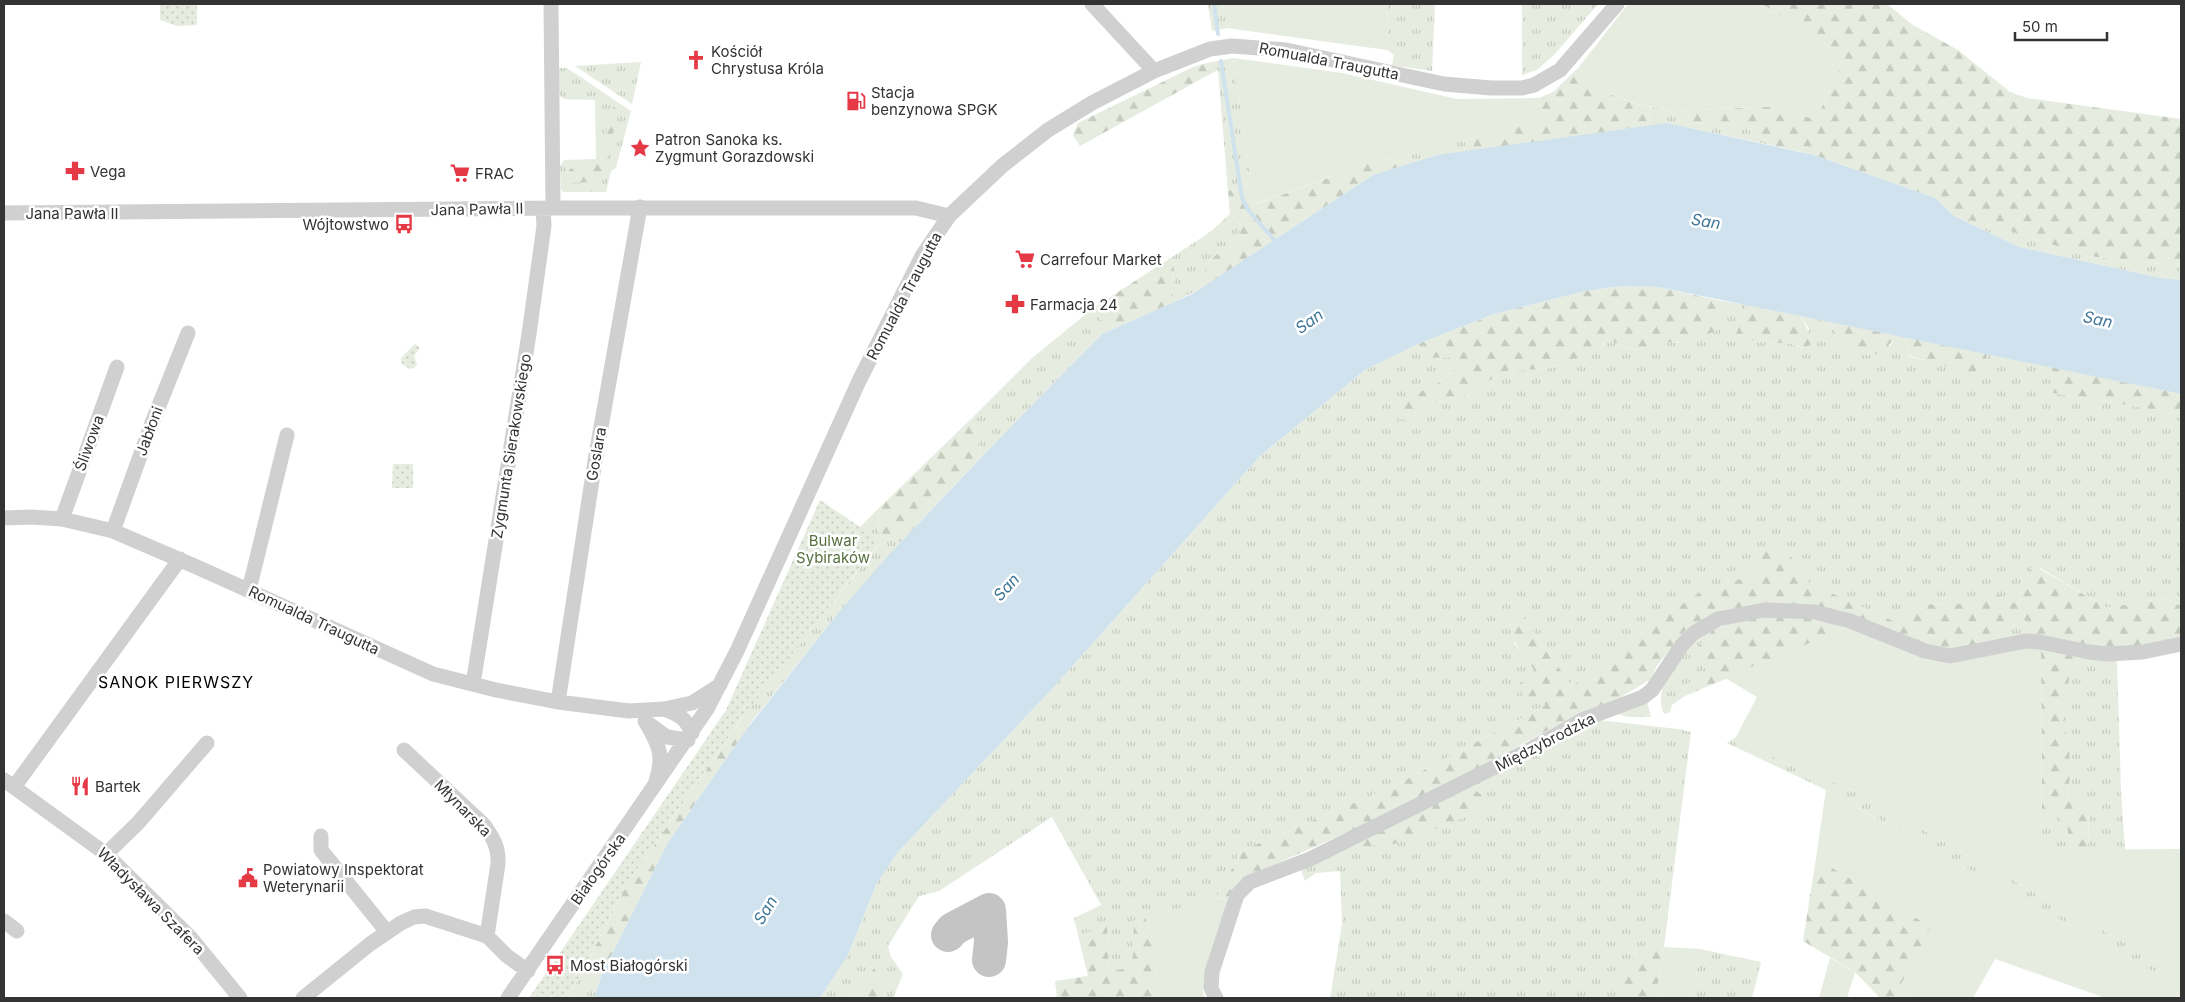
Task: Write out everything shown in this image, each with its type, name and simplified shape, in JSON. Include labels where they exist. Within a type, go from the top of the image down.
[{"type":"street","name":"Zygmunta Sierakowskiego","points":[[473,684],[548,208],[550,4]]},
{"type":"street","points":[[1092,4],[1154,71]]},
{"type":"street","name":"Romualda Traugutta","points":[[629,711],[667,737],[690,736],[721,685],[859,381],[922,256],[949,216],[1002,166],[1048,130],[1092,103],[1154,71],[1210,49],[1232,46],[1255,46],[1310,55],[1444,84],[1491,88],[1522,88],[1534,85],[1560,70],[1617,4]]},
{"type":"street","name":"Jana Pawła II","points":[[4,213],[548,208],[916,208],[949,216]]},
{"type":"street","name":"Goslara","points":[[558,702],[594,461],[640,208]]},
{"type":"street","name":"Jabłoni","points":[[113,531],[152,423],[188,332]]},
{"type":"street","name":"Śliwowa","points":[[62,519],[117,367]]},
{"type":"street","points":[[249,590],[287,435]]},
{"type":"street","name":"Romualda Traugutta","points":[[4,518],[62,519],[113,531],[180,559],[433,674],[510,694],[629,711],[664,709],[692,703],[721,685]]},
{"type":"street","points":[[9,783],[180,559]]},
{"type":"street","name":"Międzybrodzka","points":[[1216,998],[1211,988],[1212,972],[1237,895],[1250,882],[1310,859],[1528,751],[1582,720],[1643,697],[1652,690],[1682,645],[1694,633],[1718,619],[1764,610],[1815,612],[1850,621],[1926,651],[1950,656],[2026,641],[2107,654],[2143,652],[2181,644]]},
{"type":"street","points":[[664,709],[680,715],[688,723],[690,736]]},
{"type":"street","name":"Romualda Traugutta","points":[[644,720],[658,744],[660,755],[660,769],[652,792]]},
{"type":"street","name":"Białogórska","points":[[508,998],[690,736]]},
{"type":"street","points":[[106,854],[138,823],[207,743]]},
{"type":"street","name":"Młynarska","points":[[404,750],[484,825],[494,840],[499,853],[486,936]]},
{"type":"street","name":"Władysława Szafera","points":[[9,783],[106,854],[190,937],[240,998]]},
{"type":"street","points":[[321,836],[321,850],[387,932]]},
{"type":"street","points":[[303,998],[387,932],[414,917],[426,916],[486,936],[506,956],[528,971]]},
{"type":"street","points":[[4,921],[17,932]]},
{"type":"green space","points":[[197,4],[197,25],[177,26],[160,20],[160,5]]},
{"type":"green space","points":[[1208,4],[1223,4],[1227,28],[1212,31]]},
{"type":"green space","points":[[1223,4],[1388,4],[1387,50],[1227,28]]},
{"type":"green space","points":[[1388,4],[1435,4],[1432,71],[1392,65],[1394,55],[1387,50]]},
{"type":"green space","points":[[1522,4],[1598,4],[1554,55],[1537,70],[1522,75]]},
{"type":"green space","points":[[1628,4],[1762,4],[1844,56],[1816,120],[1779,106],[1674,111],[1637,104],[1594,88],[1579,67]]},
{"type":"green space","points":[[1762,4],[1887,4],[1913,25],[1958,50],[2010,92],[2027,98],[2181,119],[2181,266],[2088,256],[1998,227],[1954,216],[1935,198],[1814,155],[1775,146],[1741,125],[1681,123],[1674,111],[1779,106],[1816,120],[1844,56]]},
{"type":"green space","points":[[1233,58],[1252,184],[1228,191],[1218,70],[1212,73],[1207,63]]},
{"type":"green space","points":[[1233,58],[1342,73],[1457,99],[1539,98],[1544,119],[1505,131],[1367,164],[1255,204]]},
{"type":"green space","points":[[641,62],[632,104],[575,66]]},
{"type":"green space","points":[[1207,63],[1212,73],[1080,146],[1073,135],[1078,123],[1193,67]]},
{"type":"green space","points":[[1579,67],[1594,88],[1636,104],[1651,107],[1647,126],[1464,152],[1466,140],[1505,131],[1543,119],[1539,98],[1553,92]]},
{"type":"green space","points":[[557,68],[567,68],[631,111],[616,168],[611,171],[606,192],[563,192],[561,189],[560,166],[564,160],[596,159],[595,100],[563,98],[558,90]]},
{"type":"green space","points":[[613,107],[620,107],[604,167],[595,182],[569,183],[569,169],[597,164]]},
{"type":"green space","points":[[1651,107],[1674,111],[1681,123],[1741,125],[1775,146],[1667,123],[1647,126]]},
{"type":"green space","points":[[1466,140],[1464,152],[1437,155],[1399,167],[1392,158]]},
{"type":"green space","points":[[1392,158],[1399,167],[1373,175],[1200,289],[1209,262],[1218,253],[1233,247],[1242,226],[1230,214],[1228,191],[1252,184],[1256,204],[1367,164]]},
{"type":"green space","points":[[1230,214],[1242,226],[1233,247],[1218,253],[1209,262],[1200,289],[1172,303],[1174,269],[1172,257],[1209,233]]},
{"type":"green space","points":[[1954,216],[1998,227],[2088,256],[2181,266],[2181,280],[2161,278],[2019,247]]},
{"type":"green space","points":[[1172,257],[1174,269],[1172,303],[1113,329],[1105,324],[1092,309]]},
{"type":"green space","points":[[1620,286],[1658,287],[1722,301],[1717,330],[1689,343],[1658,342],[1637,350],[1610,341],[1585,356],[1546,369],[1505,371],[1468,394],[1431,404],[1408,420],[1397,419],[1408,401],[1420,392],[1440,382],[1455,369],[1453,357],[1431,358],[1418,344],[1494,314],[1581,292]]},
{"type":"green space","points":[[1722,301],[1747,305],[1737,334],[1755,341],[1792,344],[1804,348],[1809,329],[1801,316],[1830,322],[1841,342],[1890,346],[1896,335],[1905,337],[1910,357],[1988,374],[1986,354],[2052,367],[2054,393],[2181,414],[2181,606],[2164,598],[2107,608],[2040,568],[2023,599],[2005,606],[1979,595],[1956,605],[1924,604],[1900,624],[1808,583],[1786,550],[1757,555],[1757,574],[1702,591],[1648,627],[1572,686],[1522,616],[1514,643],[1534,670],[1546,705],[1394,786],[1241,851],[1216,899],[1135,920],[1133,957],[1123,969],[1109,971],[1107,928],[1078,935],[1074,918],[1101,905],[1052,817],[939,891],[919,896],[888,946],[891,957],[903,974],[893,998],[882,998],[885,995],[874,968],[854,998],[820,998],[848,955],[876,885],[898,852],[1052,689],[1260,456],[1365,370],[1418,344],[1431,358],[1453,357],[1455,369],[1440,382],[1420,392],[1408,420],[1431,404],[1468,394],[1505,371],[1546,369],[1585,356],[1610,341],[1636,350],[1658,342],[1689,343],[1716,330]]},
{"type":"green space","points":[[1747,305],[1801,316],[1814,343],[1804,348],[1792,344],[1755,341],[1736,334]]},
{"type":"green space","points":[[1092,309],[1105,324],[1113,329],[1102,334],[981,457],[972,418],[1031,359]]},
{"type":"green space","points":[[1830,322],[1896,335],[1878,353],[1864,355],[1849,349],[1842,343]]},
{"type":"green space","points":[[1905,337],[1986,354],[1988,374],[1976,374],[1910,356]]},
{"type":"green space","points":[[415,344],[420,348],[414,356],[417,364],[414,368],[410,369],[402,364],[401,358]]},
{"type":"green space","points":[[2052,367],[2181,394],[2181,414],[2053,393]]},
{"type":"green space","points":[[972,418],[981,457],[901,542],[879,535],[878,509]]},
{"type":"green space","points":[[393,464],[413,464],[413,488],[392,488]]},
{"type":"green space","name":"Bulwar Sybiraków","points":[[820,500],[875,537],[877,546],[739,722],[628,883],[568,998],[529,998],[726,710]]},
{"type":"green space","points":[[878,509],[879,535],[901,542],[834,618],[753,720],[747,711],[877,547],[875,537],[860,527]]},
{"type":"green space","points":[[1766,546],[1786,549],[1809,583],[1900,624],[1906,610],[1924,604],[1956,605],[1979,595],[2002,595],[2005,606],[2023,599],[2022,583],[2033,565],[2107,608],[2164,598],[2181,606],[2181,636],[2139,647],[2098,648],[2031,636],[2025,620],[2004,630],[1993,641],[1958,650],[1935,650],[1827,610],[1710,617],[1685,631],[1656,667],[1651,679],[1621,697],[1565,721],[1411,804],[1246,877],[1234,888],[1228,898],[1216,899],[1241,851],[1394,786],[1546,705],[1523,697],[1519,684],[1534,670],[1519,650],[1513,637],[1512,613],[1522,616],[1572,686],[1648,627],[1702,591],[1757,574],[1757,555]]},
{"type":"green space","points":[[1784,614],[1825,621],[1846,628],[1685,696],[1683,685],[1709,674],[1692,653],[1714,629],[1742,619]]},
{"type":"green space","points":[[2025,620],[2031,636],[1993,641],[2004,630]]},
{"type":"green space","points":[[1846,628],[1866,632],[1930,658],[2041,647],[2042,850],[2181,849],[2181,974],[1848,788],[1787,764],[1736,737],[1757,697],[1725,678]]},
{"type":"green space","points":[[1714,629],[1710,674],[1683,685],[1685,696],[1672,705],[1670,712],[1664,714],[1661,702],[1662,689],[1674,665],[1693,644]]},
{"type":"green space","points":[[2041,647],[2081,658],[2072,662],[2062,720],[2069,744],[2070,778],[2067,798],[2072,799],[2089,811],[2088,850],[2071,850],[2067,827],[2055,813],[2042,818]]},
{"type":"green space","points":[[2081,658],[2117,660],[2121,791],[2125,850],[2088,850],[2089,811],[2067,799],[2070,778],[2062,720],[2072,661]]},
{"type":"green space","points":[[1647,701],[1651,717],[1629,717],[1613,713]]},
{"type":"green space","points":[[747,711],[753,720],[667,844],[602,974],[583,970],[628,883]]},
{"type":"green space","points":[[1598,720],[1691,732],[1664,947],[1637,947],[1621,981],[1621,998],[1330,998],[1342,924],[1340,871],[1316,873],[1305,881],[1301,870],[1471,787]]},
{"type":"green space","points":[[1736,737],[1787,764],[1848,788],[2181,974],[2181,987],[1826,790],[1727,743]]},
{"type":"green space","points":[[1471,787],[1483,796],[1485,810],[1394,844],[1342,848]]},
{"type":"green space","points":[[1826,790],[2181,987],[2181,998],[2105,998],[1995,959],[1973,998],[1908,998],[1897,992],[1931,927],[1816,858]]},
{"type":"green space","points":[[2055,812],[2067,827],[2071,850],[2042,851],[2042,818]]},
{"type":"green space","points":[[1816,858],[1932,927],[1897,992],[1908,998],[1880,998],[1855,972],[1803,941]]},
{"type":"green space","points":[[1228,898],[1203,990],[1204,998],[1159,998],[1151,932],[1145,917],[1216,899]]},
{"type":"green space","points":[[1145,917],[1151,932],[1159,998],[1057,998],[1055,981],[1088,976],[1078,935],[1107,927],[1109,971],[1123,969],[1133,957],[1134,920]]},
{"type":"green space","points":[[1637,947],[1664,947],[1656,998],[1621,998],[1621,981]]},
{"type":"green space","points":[[1664,947],[1700,949],[1693,998],[1656,998]]},
{"type":"green space","points":[[1700,949],[1761,962],[1752,998],[1693,998]]},
{"type":"green space","points":[[1830,958],[1855,972],[1847,998],[1819,998]]},
{"type":"green space","points":[[874,968],[881,979],[885,995],[882,998],[854,998]]},
{"type":"green space","points":[[583,970],[602,974],[594,998],[568,998]]},
{"type":"water","name":"San","points":[[1667,123],[1814,155],[1935,198],[1954,216],[2019,247],[2161,278],[2181,280],[2181,394],[1658,287],[1620,286],[1581,292],[1494,314],[1418,344],[1365,370],[1260,456],[1052,689],[898,852],[876,885],[848,955],[820,998],[594,998],[602,974],[667,844],[746,730],[834,618],[885,559],[989,449],[1102,334],[1192,294],[1373,175],[1437,155]]},
{"type":"waterway","points":[[1214,4],[1218,34]]},
{"type":"waterway","points":[[1221,61],[1242,198],[1249,211],[1277,243]]},
{"type":"taxiway","points":[[948,935],[953,929],[989,910],[991,942],[989,960]]},
{"type":"place","name":"Kościół Chrystusa Króla","points":[[696,60]]},
{"type":"place","name":"Stacja benzynowa SPGK","points":[[856,101]]},
{"type":"place","name":"Patron Sanoka ks. Zygmunt Gorazdowski","points":[[640,148]]},
{"type":"place","name":"Vega","points":[[75,171]]},
{"type":"place","name":"FRAC","points":[[460,173]]},
{"type":"place","name":"Wójtowstwo","points":[[404,224]]},
{"type":"place","name":"Carrefour Market","points":[[1025,259]]},
{"type":"place","name":"Farmacja 24","points":[[1015,304]]},
{"type":"place","name":"Bartek","points":[[80,786]]},
{"type":"place","name":"Powiatowy Inspektorat Weterynarii","points":[[248,878]]},
{"type":"place","name":"Most Białogórski","points":[[555,965]]},
{"type":"district","name":"SANOK PIERWSZY","points":[[176,682]]}]
